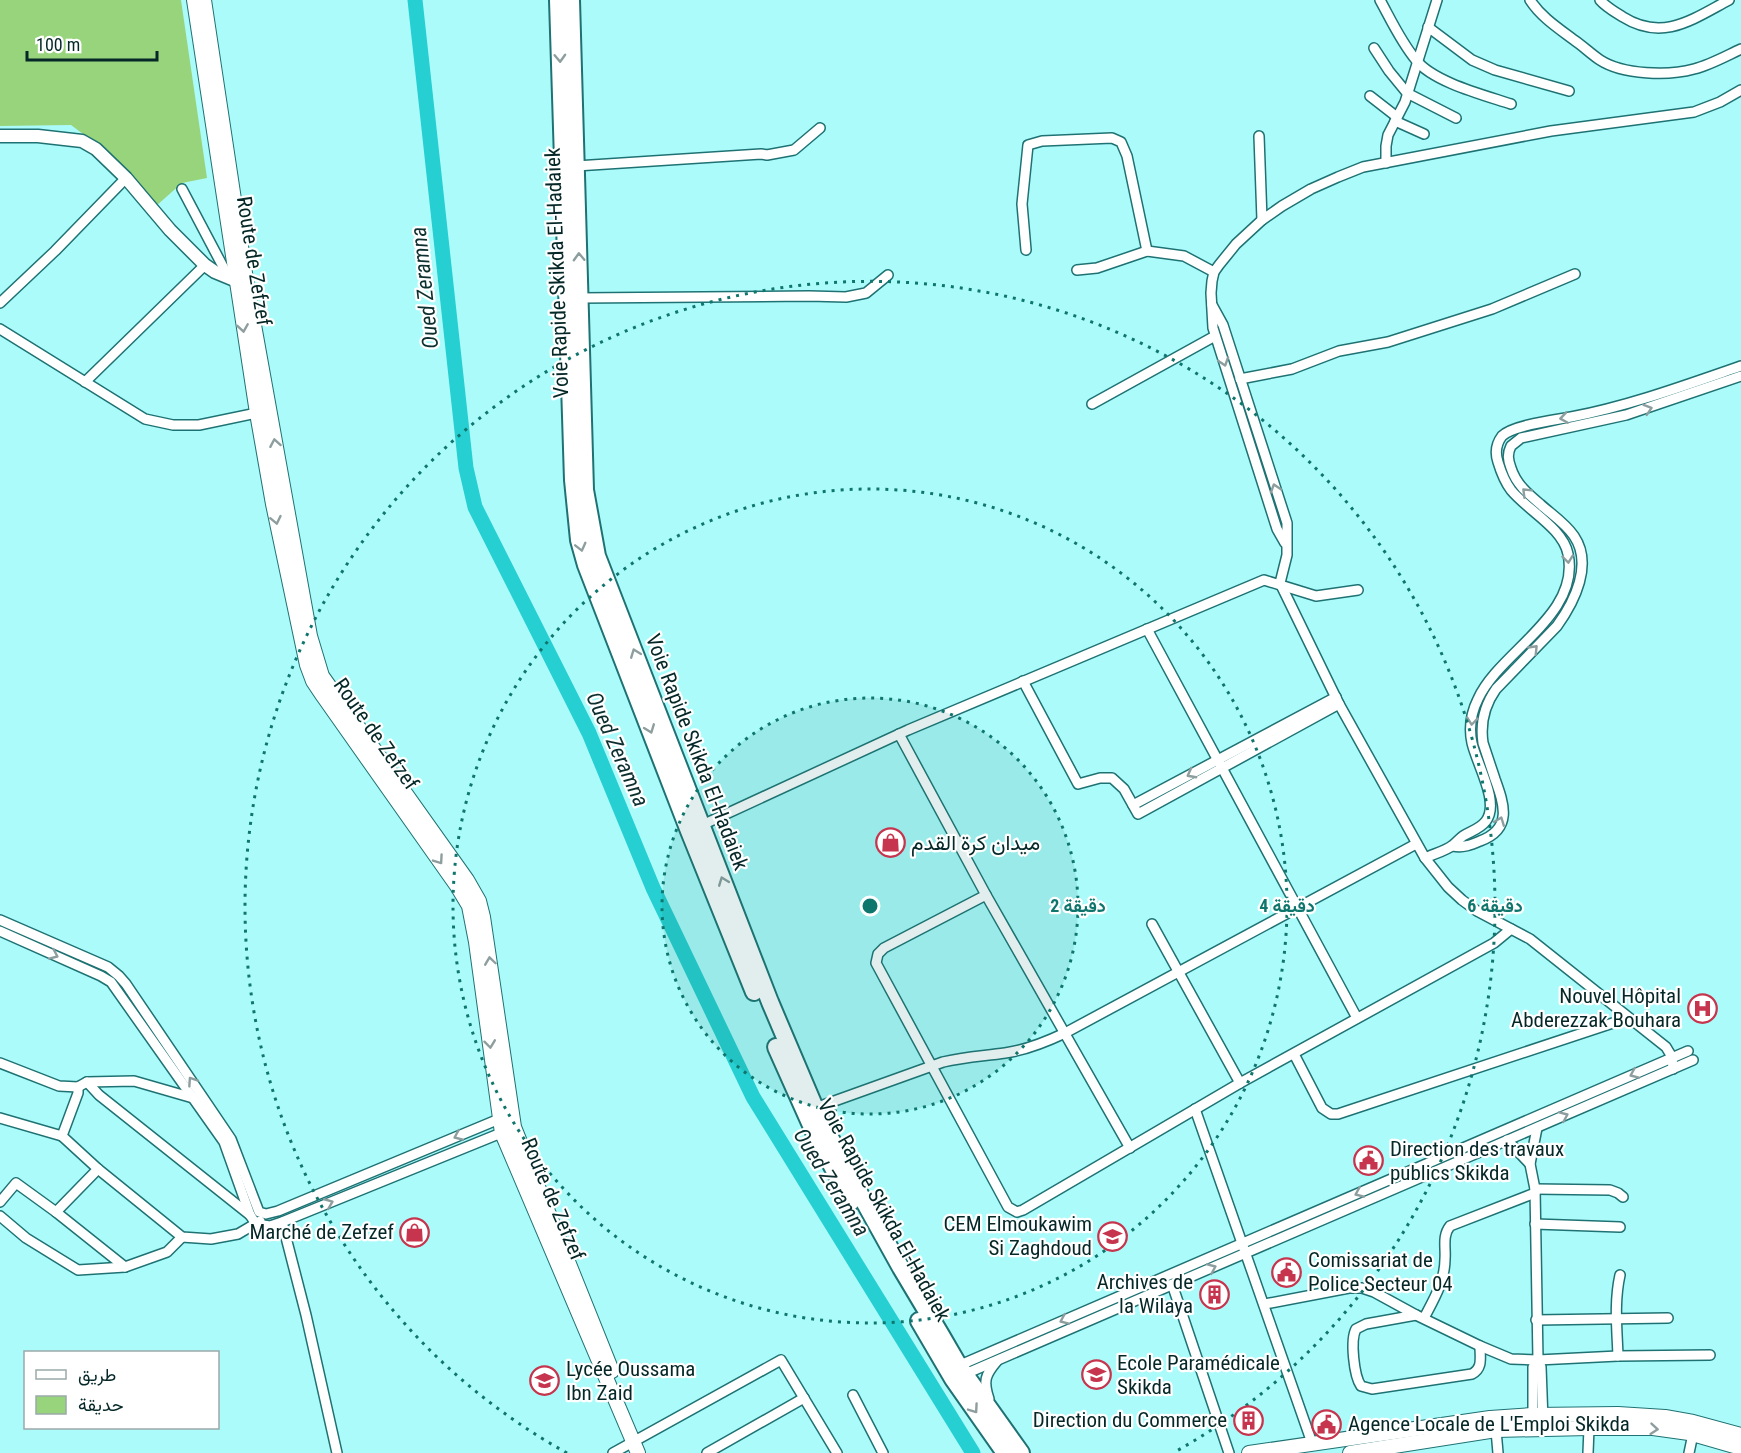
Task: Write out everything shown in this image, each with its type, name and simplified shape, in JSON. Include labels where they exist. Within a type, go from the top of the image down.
[{"type":"highway","name":"Voie Rapide Skikda El-Hadaiek","points":[[558,0],[573,480],[579,540],[586,565],[815,1108],[956,1372],[993,1413],[1020,1453]]},
{"type":"highway","name":"Voie Rapide Skikda El-Hadaiek","points":[[571,0],[585,490],[597,556],[756,998],[814,1132],[828,1161],[1005,1453]]},
{"type":"main road","name":"Route de Zefzef","points":[[194,0],[257,414],[275,515],[307,664],[313,681],[469,906],[507,1123],[637,1444],[648,1453]]},
{"type":"main road","name":"Route de Zefzef","points":[[204,0],[237,281],[310,636],[322,676],[467,880],[479,901],[488,940],[507,1123]]},
{"type":"main road","points":[[1350,1453],[1496,1431],[1538,1422],[1618,1414],[1665,1417],[1741,1435]]},
{"type":"main road","points":[[1249,1453],[1314,1448],[1490,1418],[1589,1428],[1653,1428],[1693,1434],[1741,1448]]},
{"type":"street","points":[[1380,0],[1417,62],[1461,88],[1511,104]]},
{"type":"street","points":[[1386,163],[1388,135],[1407,93],[1437,0]]},
{"type":"street","points":[[1530,0],[1535,9],[1551,23],[1600,61],[1618,68],[1646,72],[1695,69],[1741,49]]},
{"type":"street","points":[[1600,0],[1628,20],[1659,28],[1672,28],[1729,0]]},
{"type":"street","points":[[1428,27],[1472,60],[1495,70],[1569,91]]},
{"type":"street","points":[[1374,48],[1407,93],[1455,118]]},
{"type":"street","points":[[1286,545],[1277,529],[1213,328],[1214,272],[1236,244],[1262,220],[1282,206],[1311,189],[1363,167],[1551,131],[1694,112],[1720,102],[1741,90]]},
{"type":"street","points":[[1370,96],[1396,119],[1424,134]]},
{"type":"street","points":[[576,166],[767,155],[794,150],[820,128]]},
{"type":"street","points":[[2,138],[38,136],[82,141],[96,149],[126,178],[170,230],[205,265],[237,281]]},
{"type":"street","points":[[1259,136],[1262,220]]},
{"type":"street","points":[[1026,250],[1022,204],[1028,145],[1042,141],[1112,138],[1121,142],[1128,156],[1147,251]]},
{"type":"street","points":[[0,303],[55,251],[126,178]]},
{"type":"street","points":[[183,189],[237,281]]},
{"type":"street","points":[[1077,270],[1097,268],[1147,251],[1184,255],[1214,272]]},
{"type":"street","points":[[85,382],[205,265]]},
{"type":"street","points":[[1240,379],[1292,369],[1339,351],[1388,342],[1492,309],[1575,274]]},
{"type":"street","points":[[580,298],[846,297],[866,292],[888,275]]},
{"type":"street","points":[[1212,305],[1223,325],[1287,524],[1287,555],[1280,584],[1337,701],[1416,844],[1448,887],[1462,900],[1539,946],[1666,1047],[1672,1057],[1673,1069]]},
{"type":"street","points":[[0,329],[145,419],[173,425],[199,425],[257,414]]},
{"type":"street","points":[[1092,404],[1215,336]]},
{"type":"street","points":[[1425,858],[1453,846],[1460,838],[1483,824],[1491,811],[1490,796],[1471,735],[1476,702],[1490,681],[1553,612],[1563,595],[1568,576],[1569,555],[1562,539],[1512,492],[1500,470],[1496,456],[1497,446],[1504,434],[1513,429],[1649,397],[1741,366]]},
{"type":"street","points":[[1453,846],[1466,847],[1484,840],[1495,832],[1502,821],[1503,801],[1483,743],[1483,715],[1496,689],[1564,616],[1575,594],[1581,571],[1582,557],[1574,537],[1565,526],[1521,487],[1510,467],[1509,450],[1514,442],[1521,438],[1626,416],[1741,376]]},
{"type":"street","points":[[1500,470],[1510,467]]},
{"type":"street","points":[[696,828],[899,734],[1264,580],[1316,597],[1358,590]]},
{"type":"street","points":[[1147,629],[1357,1018]]},
{"type":"street","points":[[1023,681],[1078,784],[1100,778],[1112,778],[1124,789],[1138,814],[1220,764]]},
{"type":"street","points":[[1133,805],[1220,764],[1337,701]]},
{"type":"street","points":[[899,734],[986,896],[1130,1148]]},
{"type":"street","points":[[815,1108],[933,1065],[965,1057],[1017,1051],[1065,1034],[1416,844]]},
{"type":"street","points":[[986,896],[880,950],[877,967],[933,1065],[1008,1207],[1013,1212],[1023,1210],[1240,1083],[1494,943],[1511,929]]},
{"type":"street","points":[[0,920],[108,967],[119,976],[231,1139],[259,1212],[266,1214],[278,1211]]},
{"type":"street","points":[[1152,924],[1240,1083]]},
{"type":"street","points":[[0,931],[111,982],[224,1142],[253,1220]]},
{"type":"street","points":[[1294,1054],[1322,1108],[1331,1114],[1338,1114],[1628,1018]]},
{"type":"street","points":[[956,1372],[1243,1243],[1688,1051]]},
{"type":"street","points":[[956,1372],[998,1359],[1693,1060]]},
{"type":"street","points":[[0,1063],[59,1086],[78,1087],[87,1082],[134,1081],[193,1098]]},
{"type":"street","points":[[87,1082],[99,1095],[253,1220],[270,1226],[507,1123]]},
{"type":"street","points":[[62,1136],[78,1093],[78,1087]]},
{"type":"street","points":[[1195,1109],[1314,1448]]},
{"type":"street","points":[[0,1118],[62,1136],[182,1237],[211,1239],[238,1234],[253,1220],[507,1123]]},
{"type":"street","points":[[1537,1128],[1530,1164],[1535,1191],[1536,1320],[1538,1360],[1541,1366],[1538,1422]]},
{"type":"street","points":[[1507,1140],[1530,1164]]},
{"type":"street","points":[[56,1212],[98,1168]]},
{"type":"street","points":[[0,1202],[16,1183],[125,1267]]},
{"type":"street","points":[[1480,1346],[1480,1365],[1472,1374],[1372,1389],[1361,1386],[1356,1375],[1352,1340],[1356,1329],[1366,1324],[1420,1316],[1438,1290],[1443,1276],[1445,1235],[1450,1226],[1535,1191],[1610,1190],[1623,1197]]},
{"type":"street","points":[[0,1216],[26,1238],[78,1270],[125,1267],[167,1252],[182,1237]]},
{"type":"street","points":[[282,1222],[337,1453]]},
{"type":"street","points":[[1535,1224],[1620,1227]]},
{"type":"street","points":[[1618,1356],[1616,1319],[1620,1275]]},
{"type":"street","points":[[1172,1284],[1229,1453]]},
{"type":"street","points":[[1265,1304],[1356,1288],[1374,1292],[1480,1346],[1511,1359],[1710,1355]]},
{"type":"street","points":[[1536,1320],[1668,1318]]},
{"type":"street","points":[[993,1413],[985,1387],[985,1377],[998,1359]]},
{"type":"street","points":[[612,1453],[637,1444],[781,1360],[837,1453]]},
{"type":"street","points":[[853,1395],[883,1453]]},
{"type":"street","points":[[707,1453],[804,1398]]},
{"type":"street","points":[[1588,1453],[1589,1428]]},
{"type":"street","points":[[1496,1431],[1498,1453]]},
{"type":"street","points":[[1689,1453],[1693,1434]]},
{"type":"green space","points":[[0,0],[181,0],[207,178],[182,183],[156,206],[103,149],[71,125],[0,126]]},
{"type":"waterway","name":"Oued Zeramna","points":[[415,0],[466,468],[475,507],[589,733],[653,888],[753,1097],[973,1453]]},
{"type":"place","name":"ميدان كرة القدم","points":[[890,843]]},
{"type":"place","name":"Nouvel Hôpital Abderezzak Bouhara","points":[[1702,1008]]},
{"type":"place","name":"Direction des travaux publics Skikda","points":[[1369,1161]]},
{"type":"place","name":"Marché de Zefzef","points":[[415,1232]]},
{"type":"place","name":"CEM Elmoukawim Si Zaghdoud","points":[[1113,1236]]},
{"type":"place","name":"Comissariat de Police Secteur 04","points":[[1287,1272]]},
{"type":"place","name":"Archives de la Wilaya","points":[[1214,1294]]},
{"type":"place","name":"Ecole Paramédicale Skikda","points":[[1096,1375]]},
{"type":"place","name":"Lycée Oussama Ibn Zaid","points":[[545,1381]]},
{"type":"place","name":"Direction du Commerce","points":[[1248,1420]]},
{"type":"place","name":"Agence Locale de L'Emploi Skikda","points":[[1327,1424]]}]
